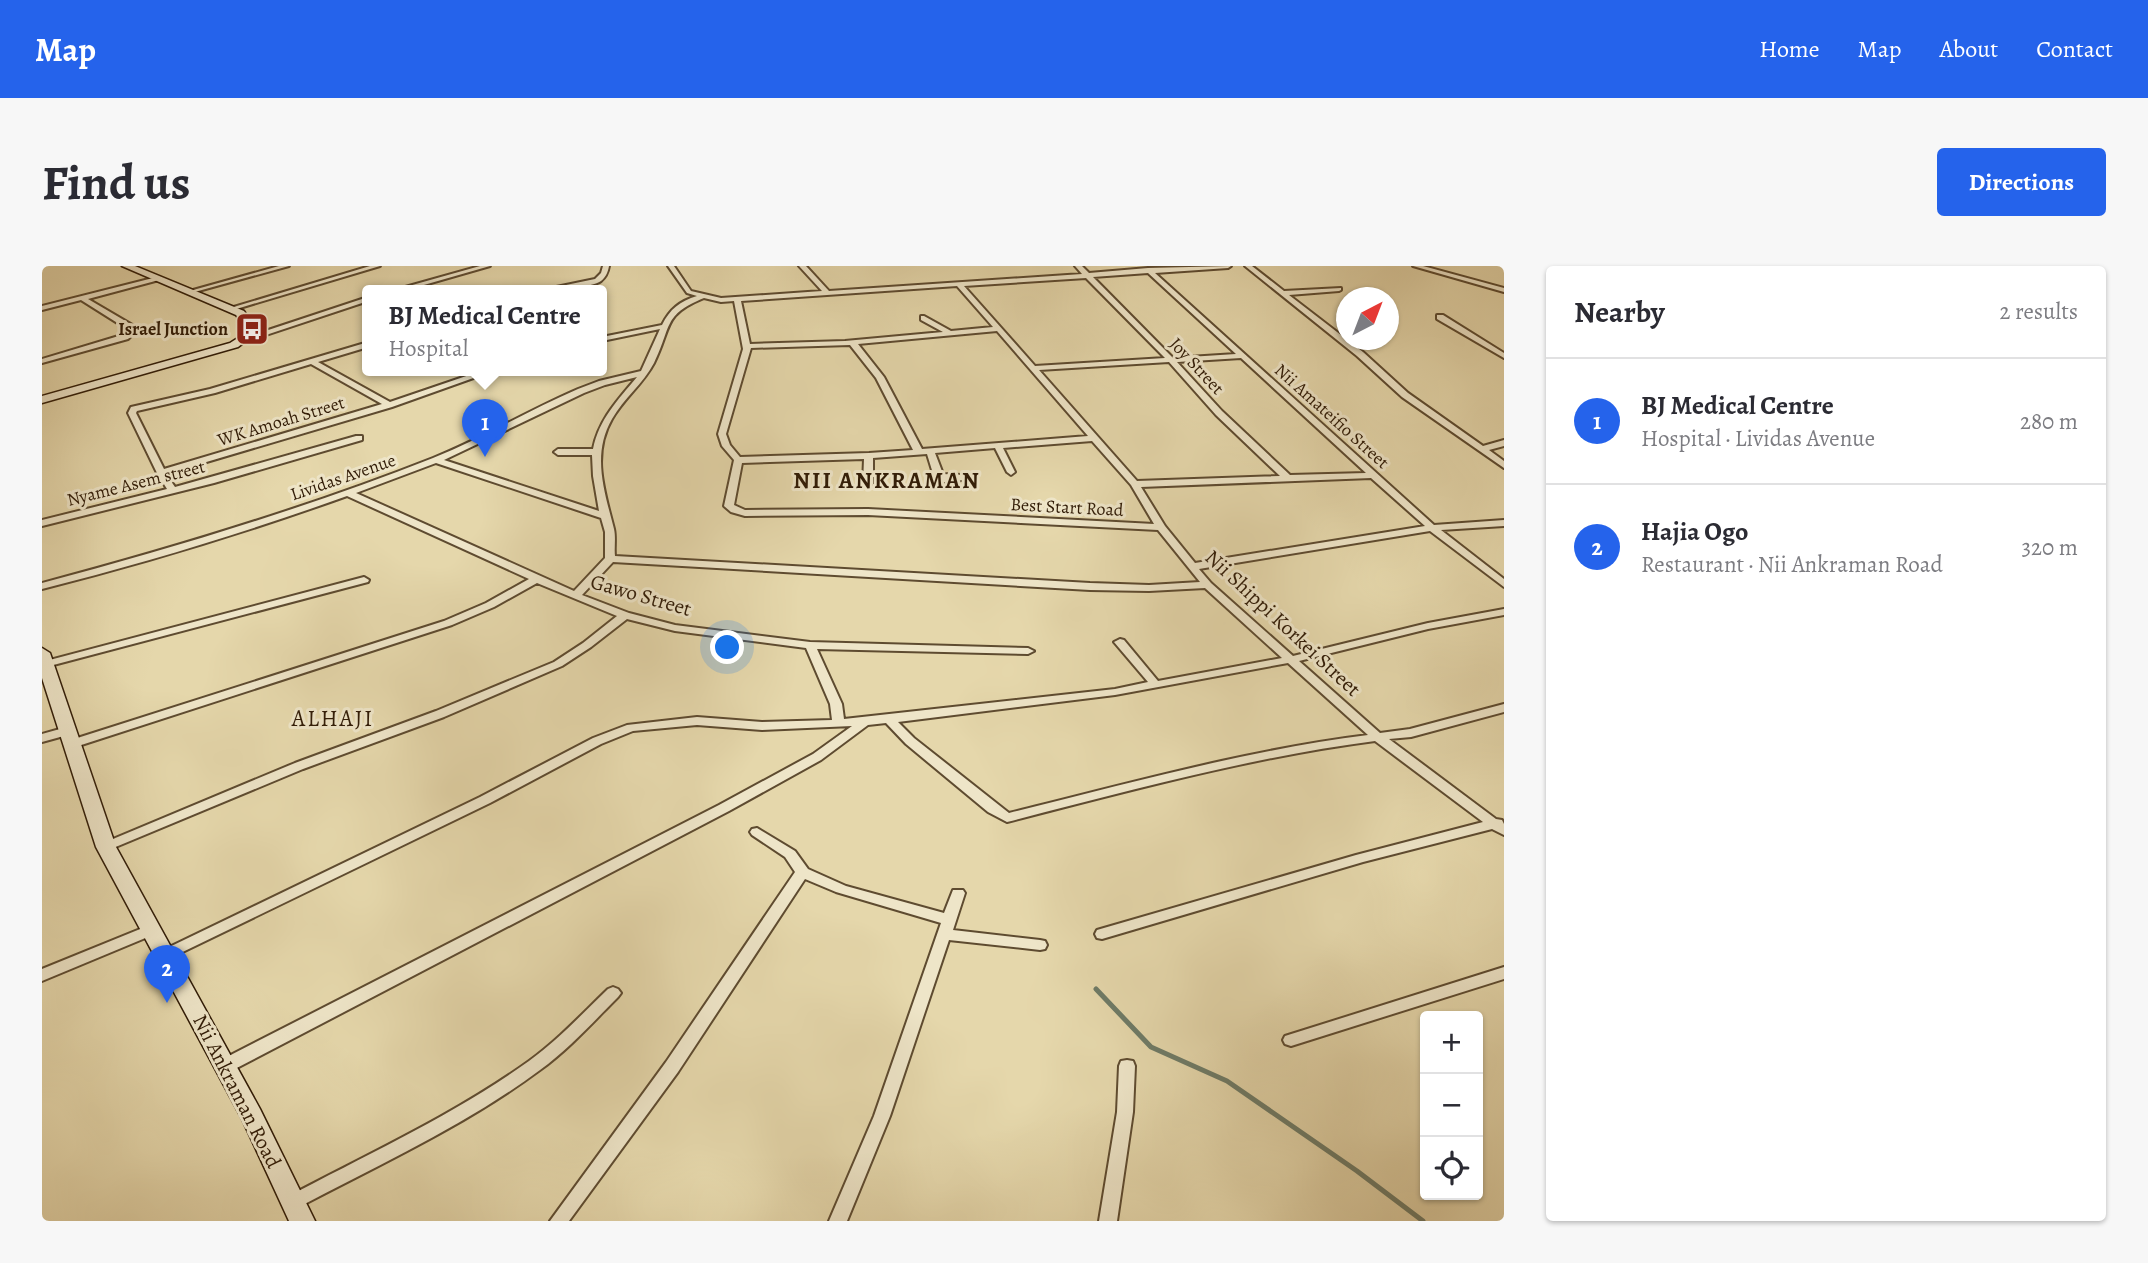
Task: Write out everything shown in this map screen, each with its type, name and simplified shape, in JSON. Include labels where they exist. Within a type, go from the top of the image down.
[{"type":"street","points":[[127,266],[232,309],[248,322],[250,332],[245,339]]},
{"type":"street","points":[[265,266],[274,270]]},
{"type":"street","points":[[189,292],[286,266]]},
{"type":"street","points":[[232,309],[377,266]]},
{"type":"street","points":[[416,285],[486,266]]},
{"type":"street","points":[[574,285],[597,281],[604,274],[606,266]]},
{"type":"street","points":[[671,266],[688,291],[701,297],[721,300],[1147,269],[1228,266]]},
{"type":"street","points":[[802,266],[826,292]]},
{"type":"street","name":"Joy Street","points":[[1078,266],[1219,413],[1287,478]]},
{"type":"street","points":[[1248,266],[1360,354],[1405,395],[1504,465]]},
{"type":"street","points":[[1416,266],[1504,290]]},
{"type":"street","name":"Nii Amateifio Street","points":[[1147,269],[1432,528],[1504,584]]},
{"type":"street","points":[[42,308],[157,279]]},
{"type":"street","name":"Nii Shippi Korkei Street","points":[[958,283],[1135,484],[1161,527],[1207,585],[1293,659],[1376,736],[1501,825]]},
{"type":"street","points":[[1281,293],[1336,289]]},
{"type":"street","points":[[575,596],[610,559],[610,532],[604,516],[597,452],[606,422],[614,406],[644,373],[654,357],[661,327],[683,301],[701,297]]},
{"type":"street","points":[[42,361],[110,342],[131,332],[131,328],[122,321],[82,298]]},
{"type":"street","points":[[737,300],[747,346],[722,434],[726,446],[738,460],[869,456],[1092,438]]},
{"type":"street","points":[[42,400],[225,347],[362,301]]},
{"type":"street","points":[[1440,317],[1504,356]]},
{"type":"street","points":[[924,318],[948,332]]},
{"type":"street","points":[[607,338],[661,327]]},
{"type":"street","points":[[747,346],[852,342],[999,329]]},
{"type":"street","points":[[852,342],[880,377],[919,452]]},
{"type":"street","points":[[172,490],[132,413],[134,409],[212,391],[362,347]]},
{"type":"street","points":[[1031,368],[1242,356]]},
{"type":"street","points":[[314,363],[389,405]]},
{"type":"street","name":"Lividas Avenue","points":[[42,586],[348,493],[438,460],[567,397],[603,383],[644,373]]},
{"type":"street","name":"WK Amoah Street","points":[[161,473],[389,405],[474,376]]},
{"type":"street","name":"Nyame Asem street","points":[[42,523],[359,438]]},
{"type":"street","points":[[1484,449],[1504,443]]},
{"type":"street","points":[[998,446],[1011,472]]},
{"type":"street","points":[[930,451],[939,478],[961,478]]},
{"type":"street","points":[[558,452],[597,452]]},
{"type":"street","points":[[868,484],[869,456]]},
{"type":"street","points":[[438,460],[604,516]]},
{"type":"street","name":"Best Start Road","points":[[738,460],[729,506],[745,513],[868,512],[1161,527]]},
{"type":"street","points":[[1135,484],[1373,475]]},
{"type":"street","name":"Gawo Street","points":[[348,493],[575,596],[625,615],[675,628],[810,645],[1028,650]]},
{"type":"street","points":[[1192,567],[1432,528],[1504,523]]},
{"type":"street","points":[[610,559],[739,569],[1075,584],[1175,587],[1207,585]]},
{"type":"street","points":[[42,738],[69,738],[448,623],[490,606],[536,579]]},
{"type":"street","points":[[44,661],[364,580]]},
{"type":"street","points":[[164,956],[485,800],[597,741],[631,728],[696,721],[762,726],[865,722],[1050,701],[1156,685],[1293,659],[1428,626],[1504,611]]},
{"type":"street","points":[[106,846],[299,766],[440,714],[558,664],[587,646],[625,615]]},
{"type":"street","points":[[1120,642],[1156,685]]},
{"type":"street","points":[[810,645],[836,704],[839,723]]},
{"type":"street","name":"Nii Ankraman Road","points":[[44,661],[106,846],[225,1066],[297,1212]]},
{"type":"street","points":[[889,719],[910,741],[1007,818],[1186,773],[1376,736],[1411,733],[1504,708]]},
{"type":"street","points":[[225,1066],[724,808],[817,757],[865,722]]},
{"type":"street","points":[[1102,934],[1361,858],[1501,825]]},
{"type":"street","points":[[757,832],[793,857],[803,872],[841,889],[946,927],[1040,945]]},
{"type":"street","points":[[559,1221],[673,1068],[803,872]]},
{"type":"street","points":[[838,1221],[882,1116],[958,893]]},
{"type":"street","points":[[42,975],[150,930]]},
{"type":"street","points":[[1291,1040],[1504,973]]},
{"type":"street","points":[[297,1212],[516,1078],[554,1050],[613,993]]},
{"type":"street","points":[[1108,1221],[1125,1112],[1127,1066]]},
{"type":"waterway","points":[[1096,989],[1151,1047],[1227,1081],[1357,1171],[1423,1221]]},
{"type":"place","name":"Israel Junction","points":[[252,329]]},
{"type":"place","name":"BJ Medical Centre","points":[[485,457]]},
{"type":"place","name":"Hajia Ogo","points":[[167,1003]]},
{"type":"district","name":"NII ANKRAMAN","points":[[887,480]]},
{"type":"district","name":"ALHAJI","points":[[333,718]]}]
